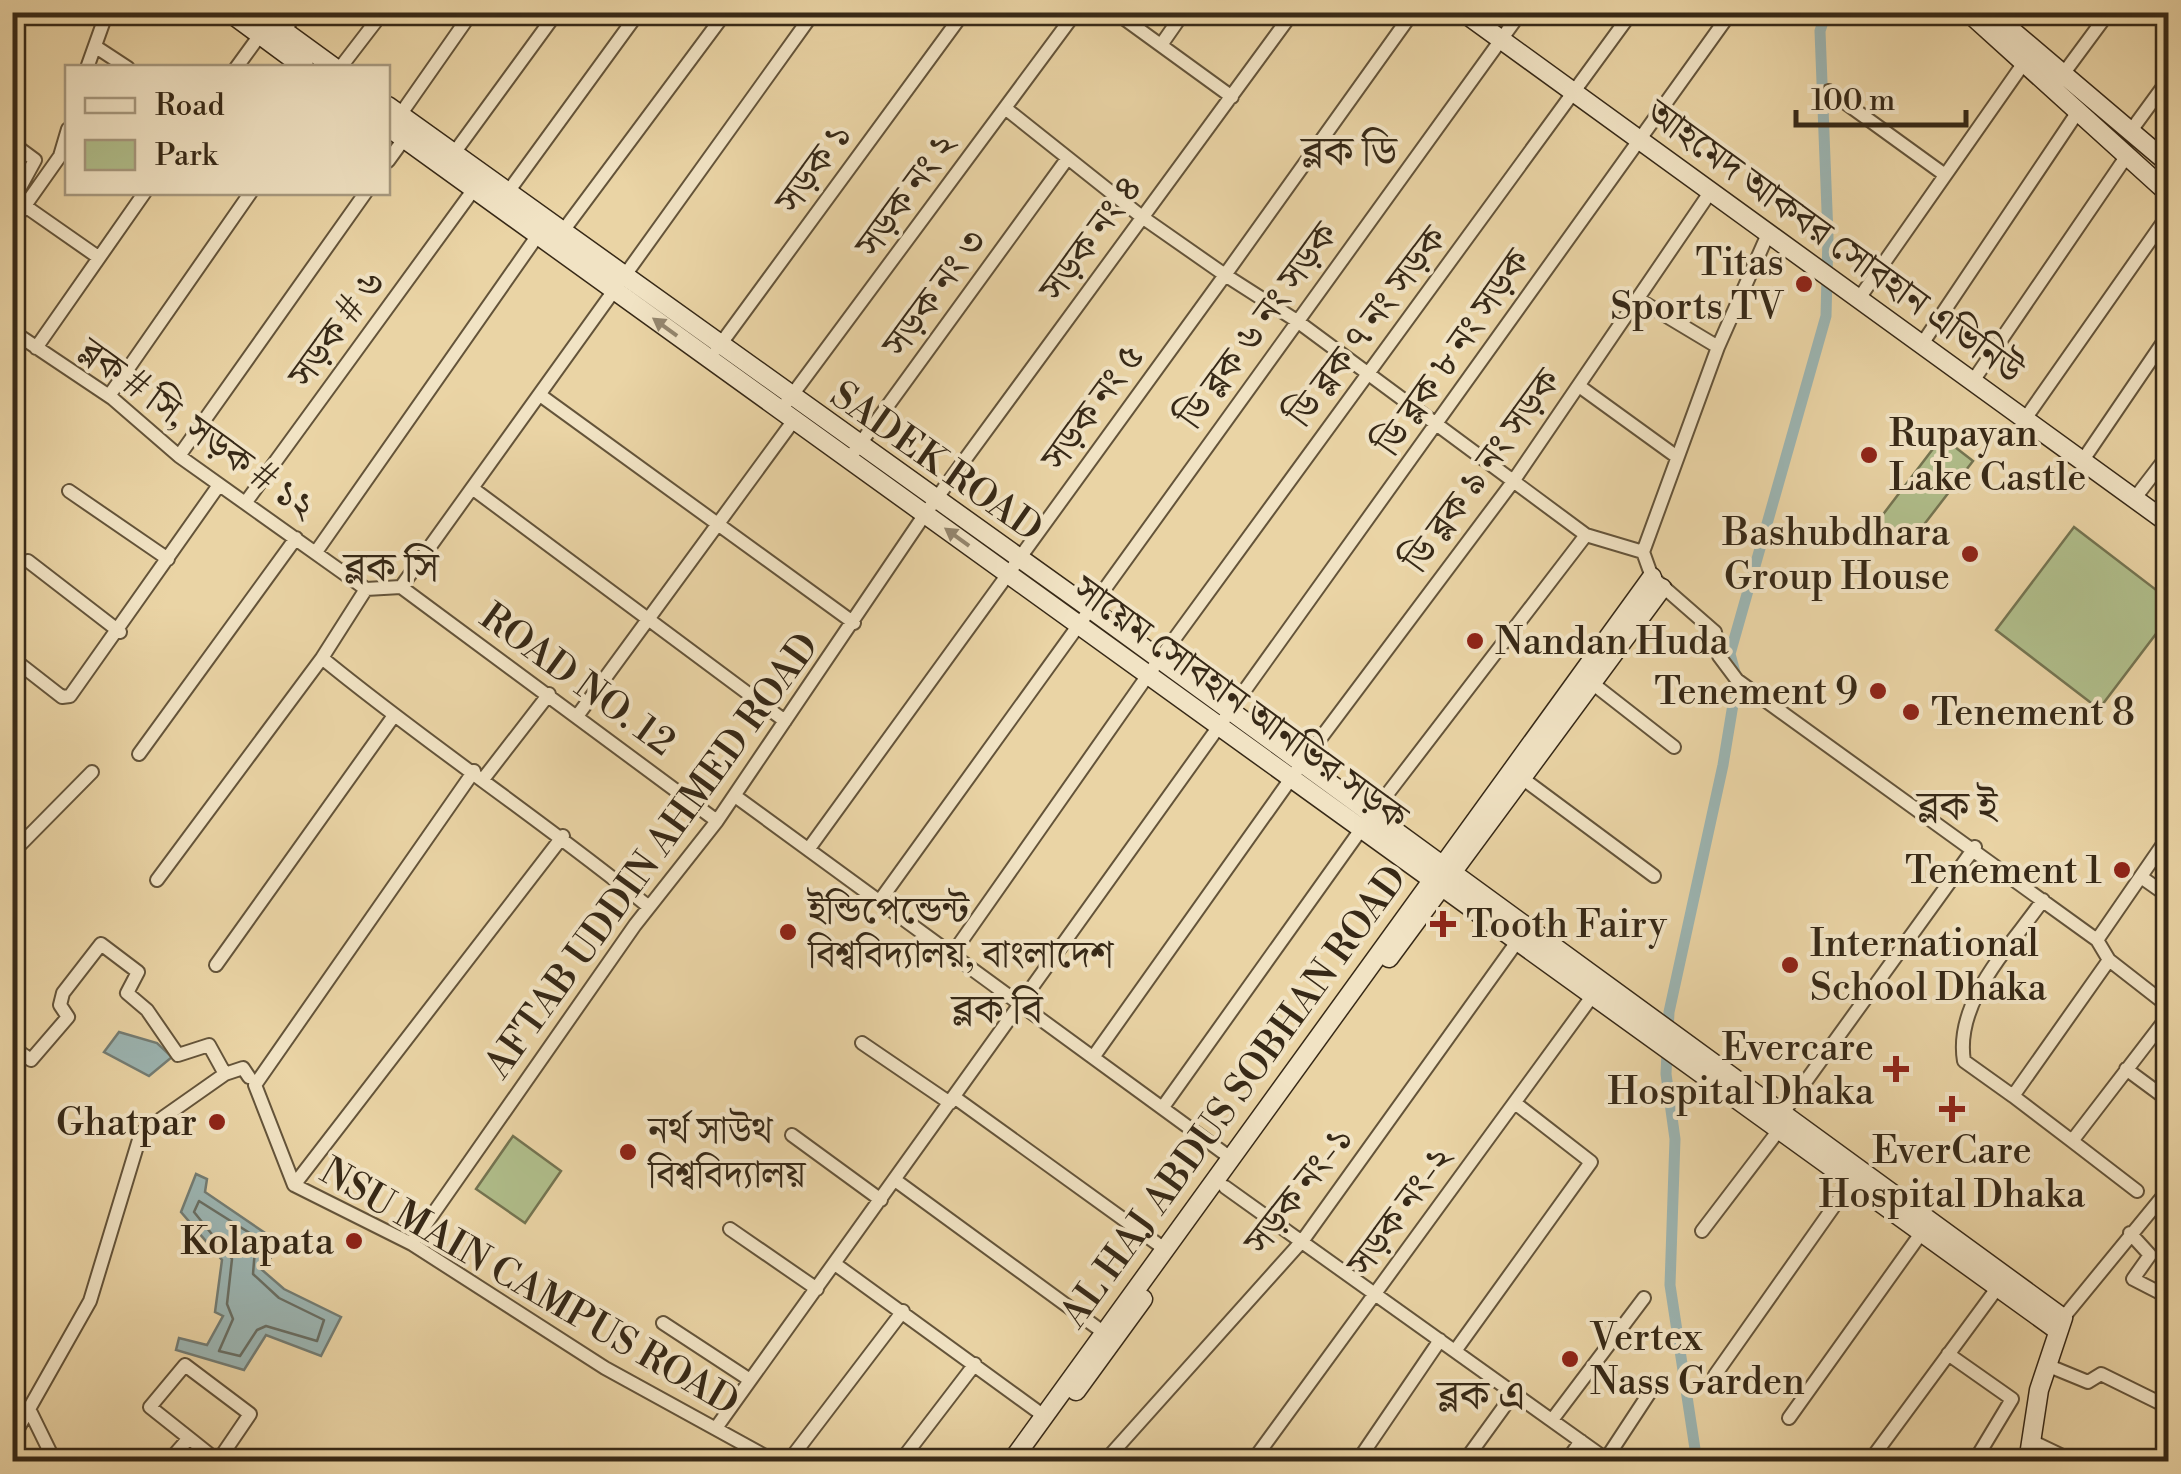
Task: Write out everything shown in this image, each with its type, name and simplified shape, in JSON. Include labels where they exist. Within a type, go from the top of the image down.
[{"type":"street","points":[[88,65],[107,12]]},
{"type":"street","points":[[229,12],[301,65]]},
{"type":"street","points":[[258,12],[334,65]]},
{"type":"street","points":[[284,31],[298,12]]},
{"type":"street","points":[[340,65],[383,12]]},
{"type":"street","points":[[392,116],[472,12]]},
{"type":"street","points":[[449,160],[557,12]]},
{"type":"street","points":[[502,199],[640,12]]},
{"type":"street","points":[[316,552],[551,237],[726,12]]},
{"type":"street","points":[[157,880],[322,658],[366,589],[401,587],[814,12]]},
{"type":"street","name":"সড়ক ১","points":[[715,352],[964,12]]},
{"type":"street","name":"সড়ক নং ২","points":[[578,716],[718,522],[789,409],[1076,12]]},
{"type":"street","points":[[1115,12],[1232,97]]},
{"type":"street","points":[[1160,46],[1184,12]]},
{"type":"street","name":"সড়ক নং ৪","points":[[931,507],[1293,12]]},
{"type":"street","name":"সড়ক নং ৫","points":[[810,847],[1413,12]]},
{"type":"street","name":"আহমেদ আকবর সোবহান এভিনিউ","points":[[1463,12],[2168,523]]},
{"type":"street","name":"ডি ব্লক ৬ নং সড়ক","points":[[881,900],[1088,607],[1522,12]]},
{"type":"street","name":"ডি ব্লক ৭ নং সড়ক","points":[[953,952],[1148,675],[1577,94],[1632,12]]},
{"type":"street","name":"ডি ব্লক ৮ নং সড়ক","points":[[716,1428],[1731,12]]},
{"type":"street","points":[[1968,12],[2030,54],[2168,162]]},
{"type":"street","points":[[2060,79],[2110,12]]},
{"type":"street","points":[[1992,13],[2030,54]]},
{"type":"street","points":[[238,65],[260,35]]},
{"type":"street","points":[[96,47],[123,65]]},
{"type":"street","points":[[1854,292],[1945,175],[2030,54]]},
{"type":"street","points":[[2060,79],[2077,113],[2168,193]]},
{"type":"street","points":[[2130,132],[2168,80]]},
{"type":"street","points":[[1829,91],[1945,175]]},
{"type":"street","points":[[1004,108],[1142,217],[1297,321],[1586,535],[1643,552]]},
{"type":"street","points":[[1922,344],[2077,113]]},
{"type":"street","name":"সায়েম সোবহান আনভির সড়ক","points":[[392,116],[404,138],[449,160],[474,189],[502,199]]},
{"type":"street","name":"সায়েম সোবহান আনভির সড়ক","points":[[392,116],[551,237],[1014,566],[1077,624],[1148,675],[1224,718],[1441,875],[1593,995],[1635,1017],[1692,1070],[1779,1123],[1851,1182],[1998,1288],[2060,1324]]},
{"type":"street","points":[[19,204],[60,156],[65,138]]},
{"type":"street","points":[[390,159],[404,138]]},
{"type":"street","points":[[12,143],[36,160],[12,224]]},
{"type":"street","points":[[1973,381],[2126,157]]},
{"type":"street","name":"সড়ক নং ৩","points":[[854,452],[1068,159]]},
{"type":"street","name":"সড়ক # ৬","points":[[246,502],[474,189]]},
{"type":"street","name":"ডি ব্লক ৯ নং সড়ক","points":[[1094,1056],[1297,771],[1512,483],[1711,191]]},
{"type":"street","points":[[36,348],[143,195]]},
{"type":"street","points":[[108,396],[249,195]]},
{"type":"street","points":[[179,456],[364,195]]},
{"type":"street","points":[[19,204],[98,257]]},
{"type":"street","points":[[2025,418],[2168,215]]},
{"type":"street","points":[[1768,234],[1718,347],[1643,552],[1657,583],[1715,632],[1718,656],[1737,680],[1975,847],[2097,940],[2110,960],[2168,1006]]},
{"type":"street","points":[[1638,299],[1718,347]]},
{"type":"street","name":"ব্লক # সি, সড়ক # ১২","points":[[12,331],[108,396],[179,456],[366,589]]},
{"type":"street","points":[[2083,460],[2168,335]]},
{"type":"street","points":[[1579,386],[1677,457]]},
{"type":"street","points":[[540,395],[854,623]]},
{"type":"street","points":[[2135,498],[2168,455]]},
{"type":"street","points":[[12,658],[66,698],[122,628],[220,485]]},
{"type":"street","points":[[472,488],[785,721]]},
{"type":"street","points":[[69,491],[168,559]]},
{"type":"street","name":"AFTAB UDDIN AHMED ROAD","points":[[412,1244],[649,907],[718,821],[931,507]]},
{"type":"street","points":[[1163,1107],[1367,822],[1586,535]]},
{"type":"street","points":[[139,754],[296,538]]},
{"type":"street","points":[[28,561],[122,628]]},
{"type":"street","name":"SADEK ROAD","points":[[1014,566],[1088,607],[1160,659],[1224,718]]},
{"type":"street","points":[[1024,1462],[1225,1187],[1441,875],[1522,778],[1592,682],[1657,583]]},
{"type":"street","name":"AL HAJ ABDUS SOBHAN ROAD","points":[[1011,1462],[1657,583]]},
{"type":"street","name":"ROAD NO. 12","points":[[401,587],[718,821]]},
{"type":"street","points":[[322,658],[393,717],[563,836],[649,907]]},
{"type":"street","points":[[1592,682],[1674,747]]},
{"type":"street","points":[[12,1439],[90,1301],[141,1133],[225,1074],[243,1068],[252,1081],[479,774],[549,694]]},
{"type":"street","points":[[216,964],[393,717]]},
{"type":"street","points":[[12,852],[92,772]]},
{"type":"street","points":[[1522,778],[1654,876]]},
{"type":"street","points":[[734,796],[1023,1002],[1232,1159]]},
{"type":"street","points":[[294,1184],[563,836]]},
{"type":"street","points":[[2097,940],[2168,838]]},
{"type":"street","points":[[1702,1231],[1975,847]]},
{"type":"street","points":[[1441,875],[1635,1017],[1698,1051],[1779,1123],[2060,1324]]},
{"type":"street","points":[[2141,877],[2168,896]]},
{"type":"street","points":[[2043,900],[1971,1004],[1963,1025],[1964,1061],[2137,1191]]},
{"type":"street","name":"সড়ক নং-১","points":[[1104,1462],[1303,1240],[1519,939]]},
{"type":"street","points":[[12,1047],[32,1060],[68,1017],[60,1005],[63,993],[101,944],[138,972],[128,993],[147,1010],[178,1055],[209,1045],[225,1074]]},
{"type":"street","points":[[2013,1096],[2110,960]]},
{"type":"street","name":"সড়ক নং-২","points":[[1252,1462],[1593,995]]},
{"type":"street","points":[[2072,1142],[2168,1016]]},
{"type":"street","points":[[862,1043],[952,1100],[1166,1250]]},
{"type":"street","points":[[2126,1069],[2168,1100]]},
{"type":"street","name":"NSU MAIN CAMPUS ROAD","points":[[252,1081],[294,1184],[412,1244],[605,1368],[776,1462]]},
{"type":"street","points":[[1455,1351],[1591,1162],[1514,1102]]},
{"type":"street","points":[[792,1135],[881,1200]]},
{"type":"street","points":[[896,1180],[1103,1332]]},
{"type":"street","points":[[1715,1375],[1851,1182]]},
{"type":"street","points":[[1225,1187],[1608,1460],[1650,1392]]},
{"type":"street","points":[[2028,1462],[2040,1390],[2060,1324],[2168,1190]]},
{"type":"street","points":[[730,1230],[818,1288]]},
{"type":"street","points":[[1789,1418],[1922,1232]]},
{"type":"street","points":[[2130,1233],[2150,1255],[2133,1278],[2168,1297]]},
{"type":"street","points":[[835,1264],[1044,1416]]},
{"type":"street","points":[[1869,1462],[1998,1288]]},
{"type":"street","points":[[1552,1420],[1644,1298]]},
{"type":"street","points":[[788,1462],[903,1311]]},
{"type":"street","points":[[663,1323],[750,1380]]},
{"type":"street","points":[[1357,1462],[1440,1340]]},
{"type":"street","points":[[1948,1354],[2012,1399],[1974,1462]]},
{"type":"street","points":[[900,1462],[975,1364]]},
{"type":"street","points":[[185,1366],[250,1414],[219,1461],[189,1438],[150,1407],[185,1366]]},
{"type":"street","points":[[2049,1366],[2088,1382],[2100,1374],[2168,1407]]},
{"type":"street","points":[[1464,1462],[1514,1393]]},
{"type":"street","points":[[30,1413],[55,1462]]},
{"type":"street","points":[[168,1462],[189,1438]]},
{"type":"street","points":[[1566,1462],[1581,1441]]},
{"type":"street","points":[[2031,1441],[2076,1462]]},
{"type":"green space","points":[[1942,437],[1973,461],[1909,544],[1878,521]]},
{"type":"green space","points":[[2074,527],[2168,599],[2168,618],[2099,709],[1996,630]]},
{"type":"green space","points":[[513,1136],[561,1171],[525,1223],[476,1189]]},
{"type":"water","points":[[119,1032],[157,1043],[172,1057],[149,1076],[104,1052]]},
{"type":"water","points":[[196,1174],[207,1179],[205,1192],[271,1237],[266,1248],[274,1254],[261,1269],[284,1289],[341,1317],[321,1356],[266,1335],[244,1370],[176,1350],[179,1338],[207,1345],[223,1316],[215,1312],[222,1260],[181,1212]]},
{"type":"waterway","points":[[1697,1462],[1670,1285],[1675,1139],[1666,1074],[1669,1012],[1723,765],[1737,680],[1730,654],[1826,316],[1828,236],[1820,31],[1826,12]]},
{"type":"place","name":"Titas Sports TV","points":[[1804,284]]},
{"type":"place","name":"Rupayan Lake Castle","points":[[1869,455]]},
{"type":"place","name":"Bashubdhara Group House","points":[[1970,554]]},
{"type":"place","name":"Nandan Huda","points":[[1475,641]]},
{"type":"place","name":"Tenement 9","points":[[1878,691]]},
{"type":"place","name":"Tenement 8","points":[[1911,712]]},
{"type":"place","name":"Tenement 1","points":[[2122,870]]},
{"type":"place","name":"Tooth Fairy","points":[[1443,924]]},
{"type":"place","name":"ইন্ডিপেন্ডেন্ট বিশ্ববিদ্যালয়, বাংলাদেশ","points":[[788,932]]},
{"type":"place","name":"International School Dhaka","points":[[1790,965]]},
{"type":"place","name":"Evercare Hospital Dhaka","points":[[1896,1069]]},
{"type":"place","name":"EverCare Hospital Dhaka","points":[[1952,1109]]},
{"type":"place","name":"Ghatpar","points":[[217,1122]]},
{"type":"place","name":"নর্থ সাউথ বিশ্ববিদ্যালয়","points":[[628,1152]]},
{"type":"place","name":"Kolapata","points":[[354,1241]]},
{"type":"place","name":"Vertex Nass Garden","points":[[1570,1359]]},
{"type":"district","name":"ব্লক ডি","points":[[1349,150]]},
{"type":"district","name":"ব্লক সি","points":[[391,566]]},
{"type":"district","name":"ব্লক ই","points":[[1957,805]]},
{"type":"district","name":"ব্লক বি","points":[[997,1008]]},
{"type":"district","name":"ব্লক এ","points":[[1481,1394]]}]
